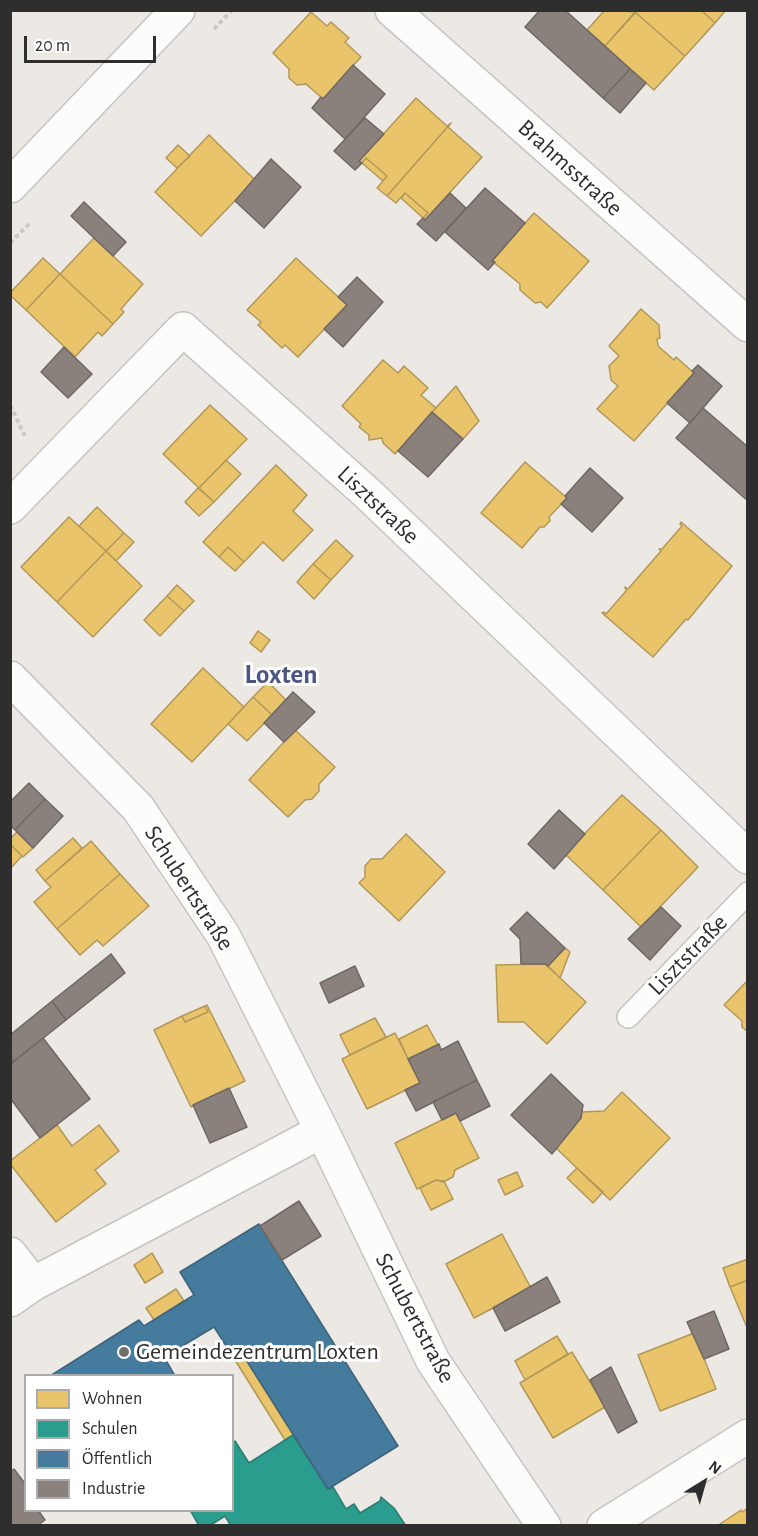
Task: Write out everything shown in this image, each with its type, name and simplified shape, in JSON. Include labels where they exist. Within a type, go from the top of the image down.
[{"type":"street","points":[[10,186],[178,10]]},
{"type":"street","name":"Brahmsstraße","points":[[392,10],[747,326]]},
{"type":"street","name":"Lisztstraße","points":[[10,507],[183,329],[367,493],[747,856]]},
{"type":"street","name":"Schubertstraße","points":[[10,678],[138,808],[223,936],[322,1131],[433,1361],[544,1526]]},
{"type":"street","points":[[10,1254],[22,1292],[322,1131]]},
{"type":"street","points":[[603,1526],[747,1436]]},
{"type":"lane","name":"Lisztstraße","points":[[628,1017],[747,893]]},
{"type":"building: Wohnen","points":[[605,10],[636,12],[605,46],[587,30]]},
{"type":"building: Wohnen","points":[[637,10],[701,10],[715,23],[685,56],[635,12]]},
{"type":"building: Wohnen","points":[[701,10],[726,10],[715,23]]},
{"type":"building: Wohnen","points":[[311,12],[327,26],[331,22],[349,38],[345,42],[361,57],[323,99],[306,84],[297,85],[289,78],[289,69],[273,53]]},
{"type":"building: Wohnen","points":[[635,12],[685,56],[654,90],[605,46]]},
{"type":"building: Wohnen","points":[[416,98],[447,126],[451,123],[387,196],[377,188],[387,176],[366,158],[362,163],[359,161]]},
{"type":"building: Wohnen","points":[[451,123],[448,127],[482,157],[425,220],[423,218],[428,213],[405,193],[396,203],[387,196]]},
{"type":"building: Wohnen","points":[[209,135],[255,180],[201,236],[155,192]]},
{"type":"building: Wohnen","points":[[178,145],[190,156],[177,168],[166,158]]},
{"type":"building: Wohnen","points":[[366,158],[387,176],[383,181],[362,163]]},
{"type":"building: Wohnen","points":[[405,193],[428,213],[423,218],[401,198]]},
{"type":"building: Wohnen","points":[[534,213],[589,261],[547,308],[541,302],[535,303],[520,290],[520,284],[492,261]]},
{"type":"building: Wohnen","points":[[94,238],[143,284],[121,309],[124,312],[113,324],[60,274]]},
{"type":"building: Wohnen","points":[[43,258],[60,274],[26,310],[10,293]]},
{"type":"building: Wohnen","points":[[296,258],[347,305],[298,357],[285,345],[282,348],[258,325],[261,322],[247,310]]},
{"type":"building: Wohnen","points":[[60,274],[113,324],[102,336],[98,332],[75,357],[26,310]]},
{"type":"building: Wohnen","points":[[641,309],[659,325],[658,346],[674,360],[676,357],[694,373],[634,441],[597,409],[618,386],[611,380],[609,366],[619,356],[609,346]]},
{"type":"building: Wohnen","points":[[383,360],[398,373],[404,366],[428,388],[421,395],[436,408],[395,454],[383,443],[382,438],[369,440],[369,435],[359,427],[361,424],[342,406]]},
{"type":"building: Wohnen","points":[[456,386],[479,421],[463,439],[432,412]]},
{"type":"building: Wohnen","points":[[210,405],[247,439],[199,488],[163,454]]},
{"type":"building: Wohnen","points":[[226,460],[241,474],[214,502],[199,488]]},
{"type":"building: Wohnen","points":[[525,462],[567,498],[549,517],[550,521],[544,527],[540,527],[522,548],[481,513]]},
{"type":"building: Wohnen","points":[[276,465],[307,495],[293,511],[313,530],[283,561],[263,542],[244,562],[228,547],[219,557],[203,542]]},
{"type":"building: Wohnen","points":[[198,488],[214,502],[199,516],[185,502]]},
{"type":"building: Wohnen","points":[[97,507],[124,533],[106,551],[79,526]]},
{"type":"building: Wohnen","points":[[69,517],[106,551],[57,602],[21,567]]},
{"type":"building: Wohnen","points":[[681,522],[732,566],[688,620],[686,619],[653,657],[602,613],[606,614],[626,591],[625,587],[628,589],[661,551],[659,549],[662,549],[682,526]]},
{"type":"building: Wohnen","points":[[124,533],[134,542],[116,561],[106,551]]},
{"type":"building: Wohnen","points":[[336,540],[353,556],[331,580],[313,564]]},
{"type":"building: Wohnen","points":[[228,547],[244,562],[235,571],[219,557]]},
{"type":"building: Wohnen","points":[[106,551],[142,586],[93,637],[57,602]]},
{"type":"building: Wohnen","points":[[313,564],[331,580],[314,599],[297,582]]},
{"type":"building: Wohnen","points":[[177,585],[194,601],[184,611],[167,596]]},
{"type":"building: Wohnen","points":[[167,596],[184,611],[160,636],[144,620]]},
{"type":"building: Wohnen","points":[[258,631],[270,640],[261,652],[250,643]]},
{"type":"building: Wohnen","points":[[203,668],[244,707],[192,762],[151,724]]},
{"type":"building: Wohnen","points":[[268,682],[286,700],[272,715],[253,697]]},
{"type":"building: Wohnen","points":[[253,697],[272,715],[247,741],[228,724]]},
{"type":"building: Wohnen","points":[[295,730],[335,767],[319,784],[319,791],[312,799],[305,800],[288,817],[249,780]]},
{"type":"building: Wohnen","points":[[622,795],[661,830],[603,890],[565,854]]},
{"type":"building: Wohnen","points":[[661,830],[698,867],[641,927],[603,890]]},
{"type":"building: Wohnen","points":[[17,832],[33,848],[23,857],[10,844],[10,839]]},
{"type":"building: Wohnen","points":[[406,834],[445,872],[399,921],[359,883],[365,877],[365,866],[371,859],[382,859]]},
{"type":"building: Wohnen","points":[[73,838],[82,848],[45,881],[36,870]]},
{"type":"building: Wohnen","points":[[91,841],[120,874],[57,929],[34,902],[51,887],[45,881]]},
{"type":"building: Wohnen","points":[[10,844],[22,856],[10,869]]},
{"type":"building: Wohnen","points":[[120,874],[149,906],[103,946],[97,940],[80,955],[57,929]]},
{"type":"building: Wohnen","points":[[565,948],[570,952],[560,978],[548,966]]},
{"type":"building: Wohnen","points":[[545,964],[586,1002],[547,1044],[524,1022],[498,1022],[496,965]]},
{"type":"building: Wohnen","points":[[748,980],[748,1032],[742,1027],[742,1021],[724,1005]]},
{"type":"building: Wohnen","points":[[207,1005],[245,1081],[191,1107],[154,1030],[182,1016],[185,1022],[208,1012],[205,1006]]},
{"type":"building: Wohnen","points":[[205,1006],[208,1012],[185,1022],[182,1016]]},
{"type":"building: Wohnen","points":[[375,1018],[386,1037],[350,1055],[340,1035]]},
{"type":"building: Wohnen","points":[[427,1025],[438,1045],[408,1059],[399,1039]]},
{"type":"building: Wohnen","points":[[395,1033],[420,1083],[367,1109],[342,1059]]},
{"type":"building: Wohnen","points":[[622,1092],[670,1138],[610,1200],[556,1148],[581,1118],[581,1112],[604,1111]]},
{"type":"building: Wohnen","points":[[456,1113],[479,1158],[455,1170],[453,1177],[443,1182],[436,1180],[417,1189],[395,1143]]},
{"type":"building: Wohnen","points":[[57,1125],[72,1146],[99,1125],[119,1151],[95,1170],[106,1184],[56,1222],[10,1164],[10,1161]]},
{"type":"building: Wohnen","points":[[577,1168],[603,1192],[593,1203],[567,1178]]},
{"type":"building: Wohnen","points":[[517,1172],[523,1186],[505,1195],[498,1180]]},
{"type":"building: Wohnen","points":[[436,1180],[444,1181],[453,1199],[431,1210],[420,1188]]},
{"type":"building: Wohnen","points":[[502,1234],[531,1288],[474,1318],[446,1264]]},
{"type":"building: Wohnen","points":[[152,1253],[163,1272],[145,1283],[134,1265]]},
{"type":"building: Wohnen","points":[[748,1259],[748,1280],[730,1287],[723,1268]]},
{"type":"building: Wohnen","points":[[748,1280],[748,1330],[730,1287]]},
{"type":"building: Wohnen","points":[[176,1289],[184,1301],[154,1320],[146,1308]]},
{"type":"building: Wohnen","points":[[694,1333],[716,1389],[660,1411],[638,1355]]},
{"type":"building: Wohnen","points":[[557,1336],[568,1354],[525,1380],[515,1361]]},
{"type":"building: Wohnen","points":[[572,1352],[605,1407],[553,1438],[520,1383]]},
{"type":"building: Wohnen","points":[[243,1355],[293,1435],[285,1440],[235,1360]]},
{"type":"building: Wohnen","points":[[748,1508],[748,1526],[717,1526],[741,1510],[742,1512]]},
{"type":"building: Schulen","points":[[293,1435],[328,1489],[333,1487],[346,1509],[354,1504],[360,1513],[380,1501],[381,1497],[394,1508],[406,1526],[231,1526],[225,1516],[209,1526],[199,1526],[191,1512],[234,1512],[234,1442],[249,1463]]},
{"type":"building: Öffentlich","points":[[259,1224],[398,1446],[328,1489],[243,1355],[235,1360],[214,1327],[164,1357],[174,1374],[53,1374],[139,1320],[144,1326],[194,1295],[180,1272]]},
{"type":"building: Industrie","points":[[540,10],[565,10],[630,69],[603,98],[525,27]]},
{"type":"building: Industrie","points":[[353,65],[385,94],[345,139],[312,108]]},
{"type":"building: Industrie","points":[[630,69],[646,83],[620,113],[603,98]]},
{"type":"building: Industrie","points":[[365,118],[384,134],[359,161],[362,163],[355,170],[334,151]]},
{"type":"building: Industrie","points":[[271,159],[301,187],[264,228],[235,201]]},
{"type":"building: Industrie","points":[[485,188],[525,223],[492,261],[495,262],[488,270],[445,232]]},
{"type":"building: Industrie","points":[[450,193],[466,208],[436,241],[417,224],[423,218],[425,220]]},
{"type":"building: Industrie","points":[[84,202],[126,242],[113,256],[71,216]]},
{"type":"building: Industrie","points":[[357,277],[383,302],[343,347],[324,329],[347,305],[338,297]]},
{"type":"building: Industrie","points":[[64,347],[92,374],[68,398],[41,372]]},
{"type":"building: Industrie","points":[[698,365],[722,386],[690,423],[667,403],[694,373],[692,371]]},
{"type":"building: Industrie","points":[[703,408],[748,447],[748,501],[676,438]]},
{"type":"building: Industrie","points":[[432,412],[463,439],[428,477],[398,451]]},
{"type":"building: Industrie","points":[[590,468],[623,498],[592,532],[561,504],[567,498],[565,496]]},
{"type":"building: Industrie","points":[[293,692],[315,712],[284,742],[264,723]]},
{"type":"building: Industrie","points":[[29,783],[45,799],[15,830],[10,825],[10,802]]},
{"type":"building: Industrie","points":[[45,799],[63,816],[33,848],[15,830]]},
{"type":"building: Industrie","points":[[559,810],[585,834],[554,869],[528,844]]},
{"type":"building: Industrie","points":[[661,907],[681,926],[650,960],[628,939]]},
{"type":"building: Industrie","points":[[527,912],[565,948],[548,966],[521,964],[520,939],[510,929]]},
{"type":"building: Industrie","points":[[111,954],[125,973],[66,1020],[52,1001]]},
{"type":"building: Industrie","points":[[355,966],[364,986],[329,1003],[320,983]]},
{"type":"building: Industrie","points":[[52,1001],[66,1020],[12,1063],[10,1035]]},
{"type":"building: Industrie","points":[[43,1038],[90,1099],[40,1138],[10,1098],[10,1064]]},
{"type":"building: Industrie","points":[[458,1041],[477,1080],[416,1111],[405,1090],[420,1083],[408,1059],[439,1044],[441,1050]]},
{"type":"building: Industrie","points":[[551,1074],[583,1105],[581,1118],[552,1154],[511,1115]]},
{"type":"building: Industrie","points":[[477,1080],[490,1106],[460,1121],[456,1113],[442,1120],[433,1102]]},
{"type":"building: Industrie","points":[[229,1088],[247,1127],[210,1143],[193,1105]]},
{"type":"building: Industrie","points":[[299,1201],[321,1236],[282,1260],[260,1226]]},
{"type":"building: Industrie","points":[[547,1277],[560,1302],[505,1331],[493,1308]]},
{"type":"building: Industrie","points":[[714,1311],[729,1349],[704,1359],[687,1322]]},
{"type":"building: Industrie","points":[[611,1367],[637,1422],[618,1433],[590,1380]]},
{"type":"building: Industrie","points":[[14,1469],[24,1482],[24,1512],[39,1512],[45,1520],[37,1526],[10,1526],[10,1472]]},
{"type":"place","name":"Gemeindezentrum Loxten","points":[[124,1352]]},
{"type":"district","name":"Loxten","points":[[281,675]]}]
